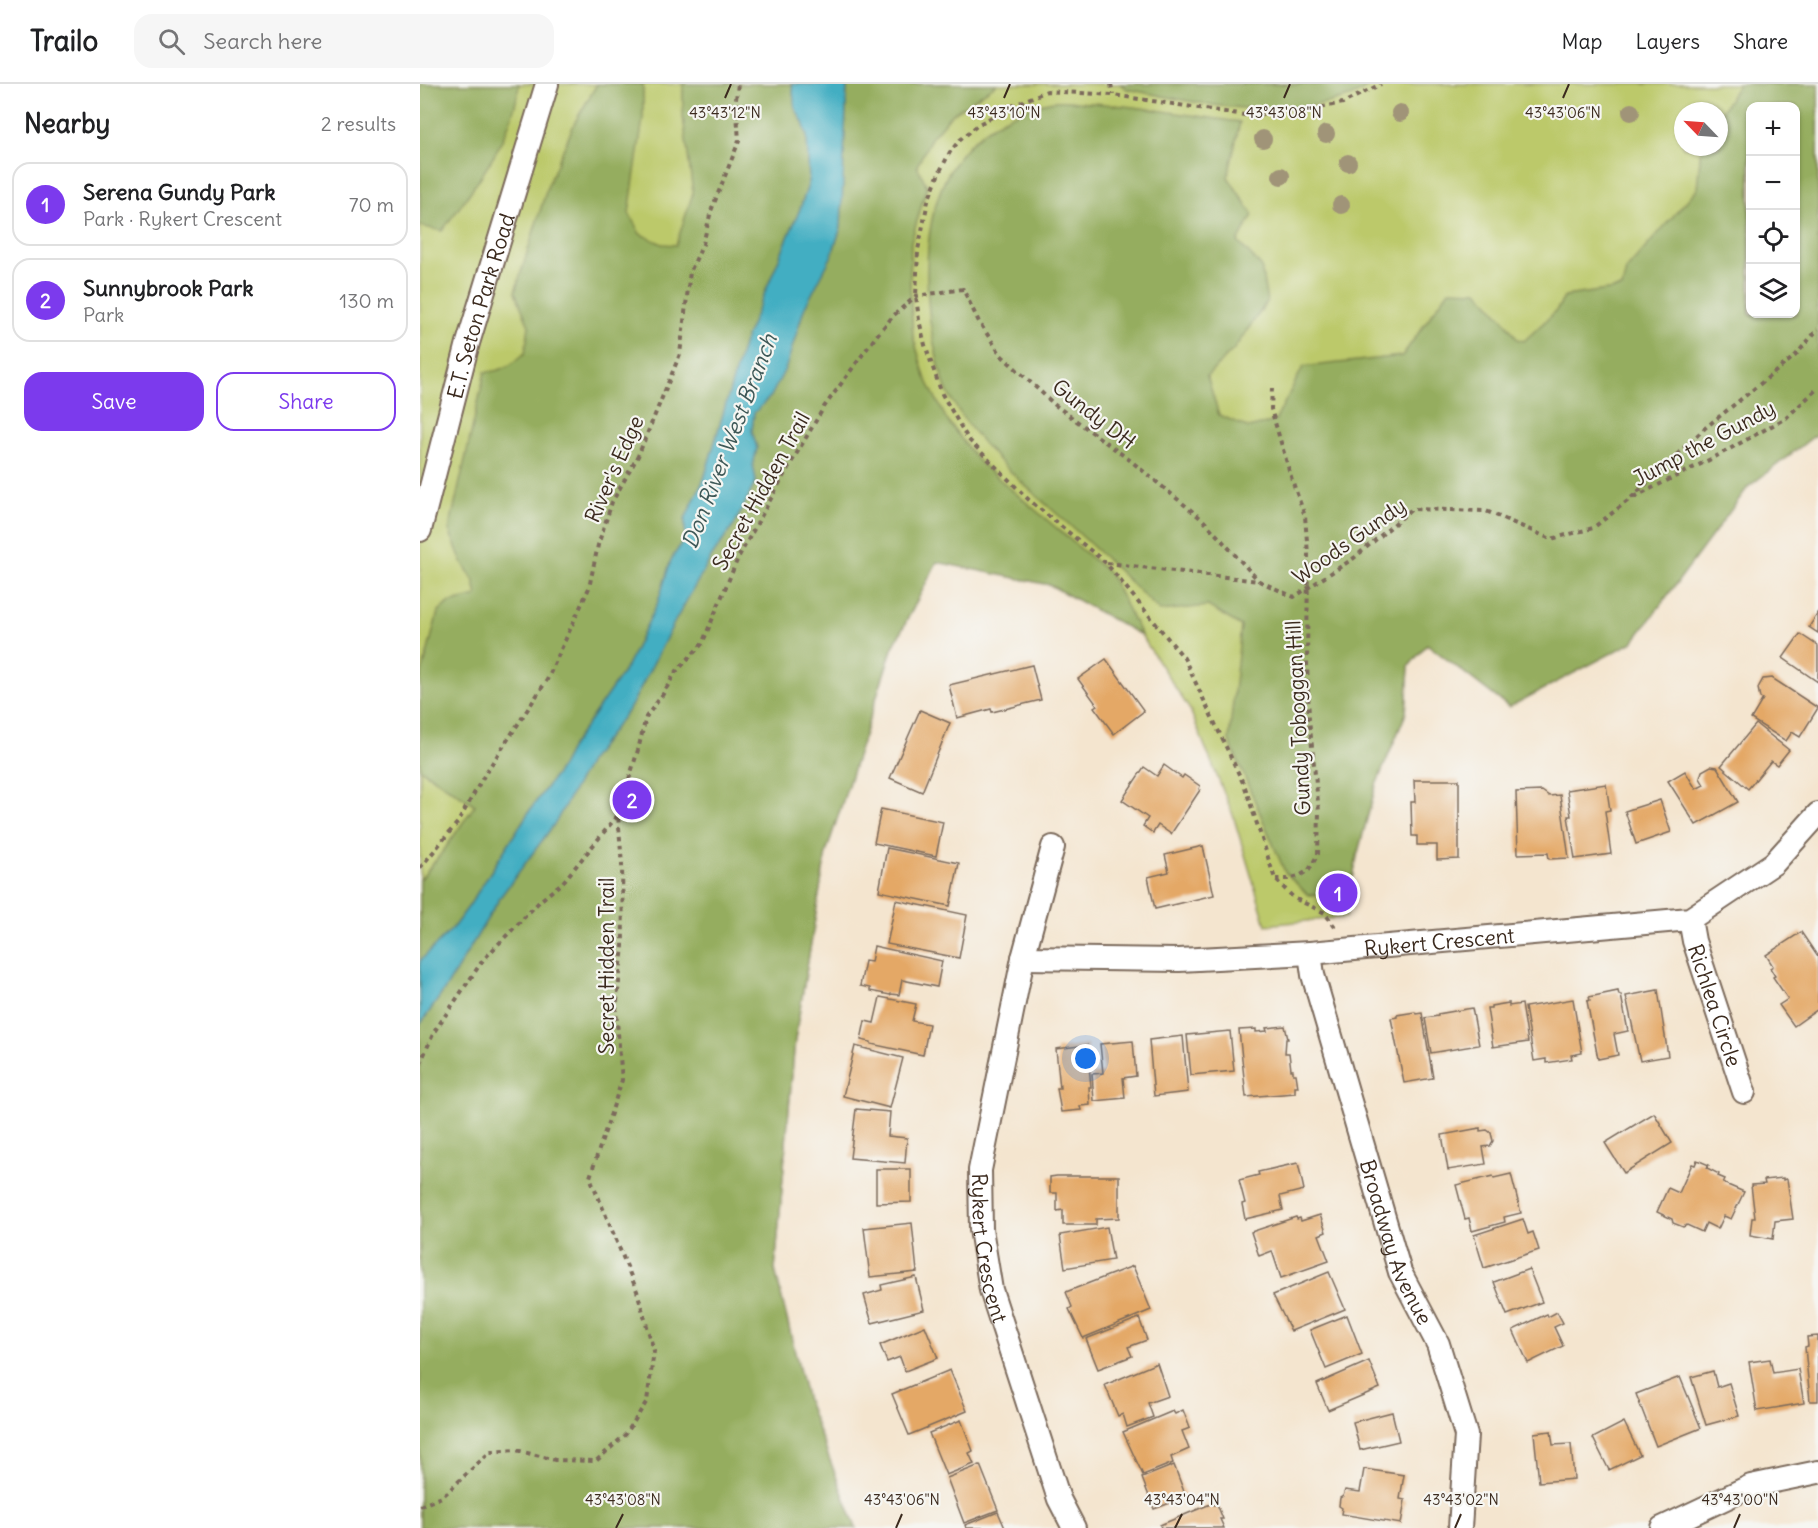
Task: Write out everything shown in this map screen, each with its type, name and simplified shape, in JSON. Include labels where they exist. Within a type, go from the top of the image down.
[{"type":"street","name":"E.T. Seton Park Road","points":[[420,530],[468,343],[547,84]]},
{"type":"street","name":"Rykert Crescent","points":[[1023,958],[1179,960],[1310,953],[1690,919],[1774,863],[1818,814]]},
{"type":"street","name":"Rykert Crescent","points":[[1053,847],[1023,958],[980,1170],[981,1229],[991,1290],[1059,1498],[1074,1528]]},
{"type":"street","name":"Richlea Circle","points":[[1690,919],[1694,941],[1744,1092]]},
{"type":"street","name":"Broadway Avenue","points":[[1310,953],[1313,975],[1400,1272],[1438,1344],[1466,1435],[1460,1528]]},
{"type":"street","points":[[1662,1528],[1751,1486],[1818,1472]]},
{"type":"path","name":"River's Edge","points":[[420,868],[458,822],[485,774],[547,680],[589,588],[598,545],[612,502],[638,456],[680,354],[690,272],[703,244],[711,211],[739,141],[736,99],[738,84]]},
{"type":"path","points":[[1112,84],[1113,95]]},
{"type":"path","points":[[1310,953],[1331,940],[1337,930],[1325,913],[1294,898],[1275,879],[1245,787],[1184,658],[1106,563],[1029,500],[968,439],[942,394],[919,320],[916,296],[920,235],[928,201],[950,152],[979,124],[997,113],[1047,91],[1113,95],[1245,115],[1298,112],[1343,103],[1381,84]]},
{"type":"path","name":"Gundy DH","points":[[916,296],[963,289],[979,322],[1001,355],[1055,405],[1131,461],[1203,520],[1259,581]]},
{"type":"path","name":"Secret Hidden Trail","points":[[420,1506],[442,1497],[490,1452],[516,1450],[555,1460],[596,1461],[626,1434],[647,1401],[654,1350],[637,1291],[590,1178],[622,1080],[616,1010],[623,946],[622,864],[618,815],[646,717],[675,673],[702,644],[738,558],[784,475],[824,407],[894,315],[916,296]]},
{"type":"path","name":"Woods Gundy","points":[[1106,563],[1259,581],[1294,597],[1354,558],[1412,509],[1486,512],[1551,539],[1593,528],[1630,499],[1705,428],[1795,356],[1818,329]]},
{"type":"path","name":"Gundy Toboggan Hill","points":[[1272,388],[1271,409],[1305,516],[1308,554],[1309,719],[1319,811],[1318,854],[1309,870],[1299,876],[1275,879]]},
{"type":"path","name":"Jump the Gundy","points":[[1630,499],[1713,458],[1786,418],[1818,388]]},
{"type":"path","name":"Secret Hidden Trail","points":[[420,1064],[434,1032],[483,960],[540,901],[563,882],[618,815]]},
{"type":"green space","points":[[420,84],[1818,84],[1818,433],[1748,487],[1633,642],[1509,707],[1427,644],[1409,666],[1406,713],[1376,785],[1357,856],[1346,917],[1266,925],[1233,815],[1190,710],[1141,635],[1050,585],[937,562],[892,649],[826,853],[795,1039],[775,1270],[807,1401],[856,1528],[420,1528]]},
{"type":"green space","points":[[420,84],[519,84],[509,124],[500,144],[479,180],[442,231],[420,226]]},
{"type":"green space","points":[[597,84],[643,84],[643,118],[629,213],[640,234],[662,244],[676,245],[693,193],[683,117],[683,84],[792,84],[795,108],[807,135],[809,182],[800,209],[744,342],[704,479],[685,519],[685,538],[671,560],[658,602],[626,668],[570,749],[559,770],[530,810],[469,906],[452,929],[420,961],[420,880],[475,805],[420,769],[420,681],[438,612],[448,603],[477,596],[474,581],[462,562],[449,530],[485,372],[507,367],[525,353],[529,326],[515,292],[548,185],[575,122]]},
{"type":"green space","points":[[847,84],[997,84],[951,115],[931,138],[917,166],[927,186],[911,242],[910,285],[913,336],[925,377],[947,420],[978,461],[1109,573],[1141,635],[1050,585],[937,562],[892,649],[826,853],[795,1039],[775,1270],[807,1401],[856,1528],[420,1528],[420,1025],[447,986],[501,896],[555,823],[589,762],[631,706],[675,621],[712,556],[734,525],[756,481],[753,465],[757,448],[752,431],[754,412],[771,396],[786,367],[804,309],[831,257],[841,227]]},
{"type":"green space","points":[[1120,84],[1373,84],[1352,96],[1321,104],[1265,109],[1238,108],[1182,100],[1127,89]]},
{"type":"green space","points":[[1739,84],[1818,84],[1818,433],[1748,487],[1633,642],[1509,707],[1427,644],[1409,666],[1406,713],[1376,785],[1357,856],[1350,895],[1308,895],[1285,872],[1229,740],[1241,626],[1208,606],[1160,611],[989,450],[949,395],[935,348],[930,321],[927,263],[936,206],[945,180],[960,156],[979,136],[1010,116],[1049,102],[1110,104],[1240,122],[1228,177],[1253,215],[1238,242],[1261,266],[1267,302],[1234,349],[1207,376],[1219,415],[1249,428],[1275,421],[1303,367],[1402,356],[1449,290],[1478,291],[1504,320],[1517,339],[1524,341],[1556,311],[1565,296],[1622,288],[1626,270],[1697,189],[1700,156],[1728,156],[1727,102]]},
{"type":"water","name":"Don River West Branch","points":[[792,84],[847,84],[841,227],[831,257],[804,309],[786,367],[771,396],[754,413],[752,431],[757,448],[753,465],[756,481],[734,525],[712,556],[675,621],[631,706],[589,762],[555,823],[501,896],[447,986],[420,1025],[420,961],[452,929],[469,906],[530,810],[559,770],[570,749],[626,668],[658,602],[671,560],[685,538],[685,519],[704,479],[744,342],[800,209],[809,182],[807,135],[795,108]]},
{"type":"building","points":[[1818,613],[1818,633],[1809,627]]},
{"type":"building","points":[[1800,634],[1818,646],[1818,682],[1783,658]]},
{"type":"building","points":[[1106,659],[1144,711],[1114,734],[1094,707],[1097,705],[1078,679]]},
{"type":"building","points":[[1032,665],[1041,700],[957,718],[949,685]]},
{"type":"building","points":[[1772,678],[1818,708],[1800,737],[1792,732],[1786,741],[1751,719],[1763,699],[1760,698],[1758,688],[1763,679]]},
{"type":"building","points":[[920,710],[950,723],[922,792],[890,778]]},
{"type":"building","points":[[1756,724],[1789,750],[1777,765],[1771,761],[1748,789],[1721,766]]},
{"type":"building","points":[[1164,765],[1182,778],[1184,775],[1200,786],[1200,790],[1171,834],[1158,825],[1153,833],[1143,826],[1148,818],[1122,800],[1144,767],[1157,776]]},
{"type":"building","points":[[1711,766],[1717,767],[1738,802],[1696,825],[1668,781],[1685,771],[1696,789],[1704,785],[1700,778],[1702,771]]},
{"type":"building","points":[[1414,780],[1459,780],[1459,859],[1437,860],[1437,845],[1417,845],[1417,836],[1412,836],[1411,802],[1415,802]]},
{"type":"building","points":[[1606,784],[1610,810],[1605,811],[1611,854],[1575,859],[1568,816],[1571,816],[1567,790]]},
{"type":"building","points":[[1542,791],[1549,796],[1560,795],[1569,858],[1549,859],[1548,853],[1518,854],[1516,792]]},
{"type":"building","points":[[1660,800],[1671,832],[1636,844],[1625,811]]},
{"type":"building","points":[[881,809],[943,822],[936,856],[874,843]]},
{"type":"building","points":[[1203,846],[1214,895],[1155,909],[1148,877],[1169,872],[1165,855]]},
{"type":"building","points":[[887,848],[959,863],[950,906],[879,891]]},
{"type":"building","points":[[896,900],[967,915],[959,958],[887,944]]},
{"type":"building","points":[[1801,932],[1818,957],[1818,1009],[1794,1026],[1779,1005],[1788,999],[1773,977],[1775,976],[1770,968],[1773,966],[1766,955]]},
{"type":"building","points":[[874,946],[942,961],[937,987],[902,980],[899,995],[890,995],[870,991],[870,988],[860,986],[865,961],[871,962]]},
{"type":"building","points":[[1658,990],[1668,1056],[1640,1061],[1626,996]]},
{"type":"building","points":[[1618,991],[1621,995],[1628,1031],[1614,1034],[1618,1055],[1598,1059],[1587,1001],[1590,1000],[1589,997]]},
{"type":"building","points":[[880,997],[916,1004],[912,1021],[929,1024],[923,1055],[861,1040],[865,1021],[874,1023]]},
{"type":"building","points":[[1573,999],[1582,1053],[1571,1055],[1572,1059],[1546,1063],[1546,1059],[1534,1061],[1525,1007]]},
{"type":"building","points":[[1509,1003],[1509,1006],[1522,1004],[1528,1042],[1493,1047],[1487,1008]]},
{"type":"building","points":[[1472,1008],[1479,1045],[1431,1053],[1425,1018]]},
{"type":"building","points":[[1415,1012],[1416,1014],[1422,1013],[1433,1078],[1404,1083],[1391,1018]]},
{"type":"building","points":[[1285,1026],[1288,1039],[1286,1039],[1285,1053],[1289,1053],[1291,1070],[1293,1074],[1296,1074],[1298,1087],[1295,1087],[1295,1093],[1246,1097],[1239,1030],[1256,1029],[1256,1032],[1267,1031],[1266,1028]]},
{"type":"building","points":[[1230,1031],[1234,1071],[1191,1075],[1187,1035]]},
{"type":"building","points":[[1183,1036],[1188,1092],[1154,1096],[1149,1040]]},
{"type":"building","points":[[1133,1041],[1136,1076],[1123,1078],[1125,1098],[1094,1101],[1092,1074],[1103,1073],[1100,1044]]},
{"type":"building","points":[[1087,1045],[1091,1087],[1089,1087],[1090,1105],[1080,1106],[1081,1110],[1061,1112],[1057,1088],[1060,1088],[1056,1049]]},
{"type":"building","points":[[855,1046],[903,1058],[890,1108],[843,1096]]},
{"type":"building","points":[[856,1109],[890,1112],[888,1136],[907,1138],[905,1163],[850,1158]]},
{"type":"building","points":[[1654,1113],[1672,1143],[1624,1173],[1605,1143]]},
{"type":"building","points":[[1480,1128],[1480,1131],[1487,1130],[1491,1133],[1493,1141],[1490,1146],[1483,1147],[1486,1164],[1448,1170],[1442,1135]]},
{"type":"building","points":[[1697,1160],[1709,1165],[1707,1168],[1725,1179],[1723,1183],[1744,1192],[1731,1219],[1724,1216],[1718,1229],[1706,1223],[1702,1232],[1687,1225],[1683,1227],[1673,1223],[1672,1219],[1657,1212],[1668,1188],[1679,1193],[1692,1164],[1695,1165]]},
{"type":"building","points":[[1298,1163],[1304,1190],[1280,1196],[1283,1210],[1245,1219],[1242,1204],[1245,1203],[1239,1180],[1259,1175],[1258,1172]]},
{"type":"building","points":[[876,1169],[911,1169],[911,1202],[876,1203]]},
{"type":"building","points":[[1511,1174],[1521,1213],[1504,1217],[1505,1222],[1472,1231],[1469,1218],[1465,1219],[1456,1185]]},
{"type":"building","points":[[1119,1176],[1119,1218],[1096,1219],[1096,1225],[1063,1225],[1063,1210],[1057,1211],[1057,1193],[1050,1193],[1050,1177]]},
{"type":"building","points":[[1783,1178],[1783,1180],[1787,1179],[1793,1219],[1775,1221],[1773,1239],[1750,1235],[1752,1218],[1755,1218],[1751,1185],[1765,1184],[1764,1180]]},
{"type":"building","points":[[1320,1215],[1326,1232],[1319,1235],[1329,1261],[1281,1278],[1272,1251],[1259,1256],[1251,1232],[1296,1217],[1301,1221]]},
{"type":"building","points":[[1523,1219],[1528,1234],[1533,1232],[1539,1250],[1484,1268],[1474,1235]]},
{"type":"building","points":[[912,1223],[917,1272],[870,1277],[864,1228]]},
{"type":"building","points":[[1107,1227],[1113,1260],[1065,1268],[1060,1235]]},
{"type":"building","points":[[1133,1266],[1151,1310],[1083,1338],[1069,1309],[1072,1307],[1066,1292]]},
{"type":"building","points":[[1529,1269],[1542,1302],[1507,1315],[1494,1282]]},
{"type":"building","points":[[1329,1272],[1345,1309],[1291,1331],[1273,1295]]},
{"type":"building","points":[[916,1277],[924,1310],[872,1323],[864,1295],[882,1290],[881,1285]]},
{"type":"building","points":[[1557,1312],[1563,1323],[1554,1327],[1563,1346],[1528,1363],[1513,1330],[1547,1314],[1548,1317]]},
{"type":"building","points":[[1347,1315],[1362,1354],[1326,1369],[1310,1330]]},
{"type":"building","points":[[1139,1318],[1147,1340],[1128,1347],[1132,1356],[1098,1369],[1086,1339]]},
{"type":"building","points":[[925,1326],[938,1358],[905,1371],[900,1357],[887,1362],[880,1345]]},
{"type":"building","points":[[1818,1336],[1818,1401],[1810,1401],[1805,1347],[1808,1346],[1807,1337]]},
{"type":"building","points":[[1770,1359],[1773,1373],[1798,1369],[1804,1403],[1757,1411],[1749,1362]]},
{"type":"building","points":[[1369,1361],[1380,1388],[1328,1410],[1317,1384]]},
{"type":"building","points":[[1157,1363],[1168,1396],[1148,1403],[1153,1417],[1127,1427],[1123,1414],[1118,1416],[1105,1385]]},
{"type":"building","points":[[950,1370],[967,1411],[909,1435],[892,1394]]},
{"type":"building","points":[[1713,1371],[1717,1387],[1729,1383],[1739,1416],[1706,1425],[1691,1377]]},
{"type":"building","points":[[1680,1377],[1701,1428],[1656,1446],[1636,1394]]},
{"type":"building","points":[[1183,1410],[1190,1428],[1182,1431],[1189,1449],[1171,1457],[1173,1463],[1143,1475],[1123,1432],[1173,1411],[1175,1414]]},
{"type":"building","points":[[1392,1412],[1399,1441],[1360,1450],[1353,1422]]},
{"type":"building","points":[[961,1420],[973,1451],[969,1453],[974,1464],[946,1475],[929,1433]]},
{"type":"building","points":[[1624,1422],[1640,1455],[1609,1470],[1593,1438]]},
{"type":"building","points":[[1551,1431],[1553,1445],[1571,1444],[1574,1479],[1539,1482],[1534,1433]]},
{"type":"building","points":[[980,1465],[998,1510],[964,1523],[947,1478]]},
{"type":"building","points":[[1174,1465],[1186,1497],[1154,1509],[1142,1478]]},
{"type":"building","points":[[1364,1469],[1404,1475],[1400,1499],[1405,1500],[1401,1524],[1341,1514],[1340,1498],[1345,1490],[1360,1492]]},
{"type":"building","points":[[1213,1503],[1217,1504],[1224,1528],[1161,1528],[1160,1525]]},
{"type":"building","points":[[998,1512],[1005,1528],[966,1528],[965,1525]]},
{"type":"place","name":"Sunnybrook Park","points":[[632,800]]},
{"type":"place","name":"Serena Gundy Park","points":[[1338,893]]}]
